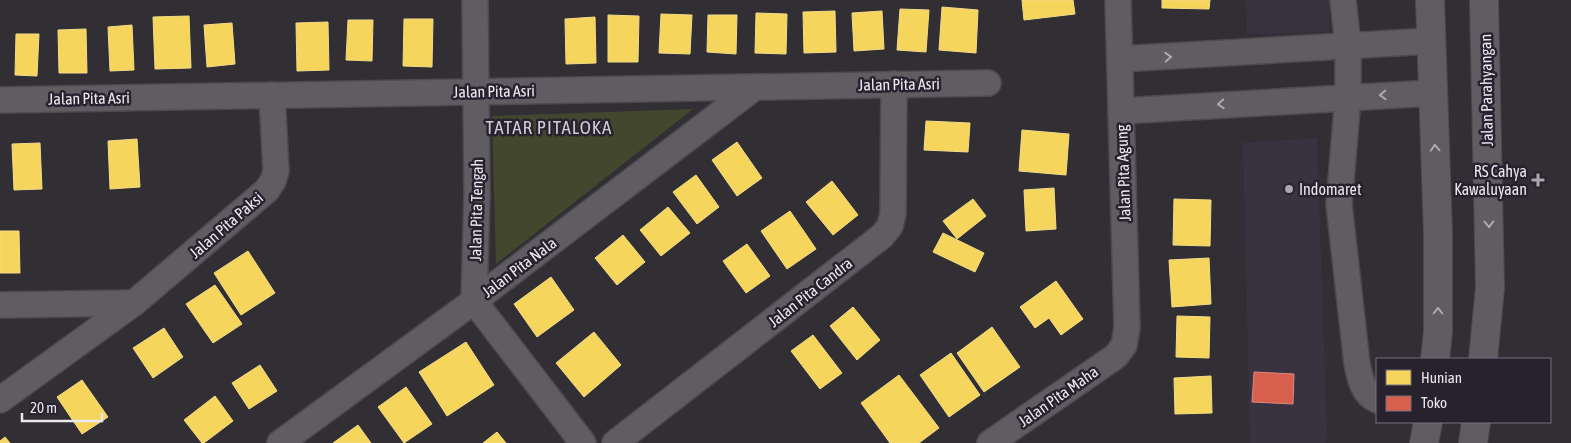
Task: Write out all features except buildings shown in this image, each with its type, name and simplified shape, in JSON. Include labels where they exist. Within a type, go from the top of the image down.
[{"type":"main road","points":[[1430,0],[1438,234],[1438,332],[1435,358]]},
{"type":"main road","name":"Jalan Parahyangan","points":[[1483,358],[1490,288],[1484,0]]},
{"type":"main road","points":[[1424,443],[1428,423]]},
{"type":"main road","points":[[1473,443],[1476,423]]},
{"type":"street","name":"Jalan Pita Tengah","points":[[474,301],[477,195],[475,0]]},
{"type":"street","name":"Jalan Pita Agung","points":[[1118,0],[1127,328],[1124,345]]},
{"type":"street","points":[[1343,0],[1348,46],[1348,97],[1339,204],[1357,364],[1362,386],[1376,400]]},
{"type":"street","points":[[1120,59],[1431,41]]},
{"type":"street","name":"Jalan Pita Asri","points":[[0,100],[988,83]]},
{"type":"street","name":"Jalan Pita Candra","points":[[615,443],[882,236],[890,226],[893,214],[894,84]]},
{"type":"street","name":"Jalan Pita Nala","points":[[280,443],[474,301],[754,87]]},
{"type":"street","points":[[1121,110],[1432,93]]},
{"type":"street","name":"Jalan Pita Paksi","points":[[0,400],[134,303],[267,190],[273,181],[276,171],[272,95]]},
{"type":"street","points":[[474,301],[582,443]]},
{"type":"street","points":[[0,305],[134,303]]},
{"type":"street","name":"Jalan Pita Maha","points":[[990,443],[1116,356],[1124,345]]},
{"type":"shaded area","points":[[1246,0],[1329,0],[1329,32],[1247,34]]},
{"type":"shaded area","points":[[1317,138],[1326,443],[1250,443],[1243,143]]},
{"type":"green space","points":[[693,109],[496,264],[492,116]]},
{"type":"place","name":"RS Cahya Kawaluyaan","points":[[1538,180]]},
{"type":"place","name":"Indomaret","points":[[1289,189]]},
{"type":"district","name":"TATAR PITALOKA","points":[[549,127]]}]
